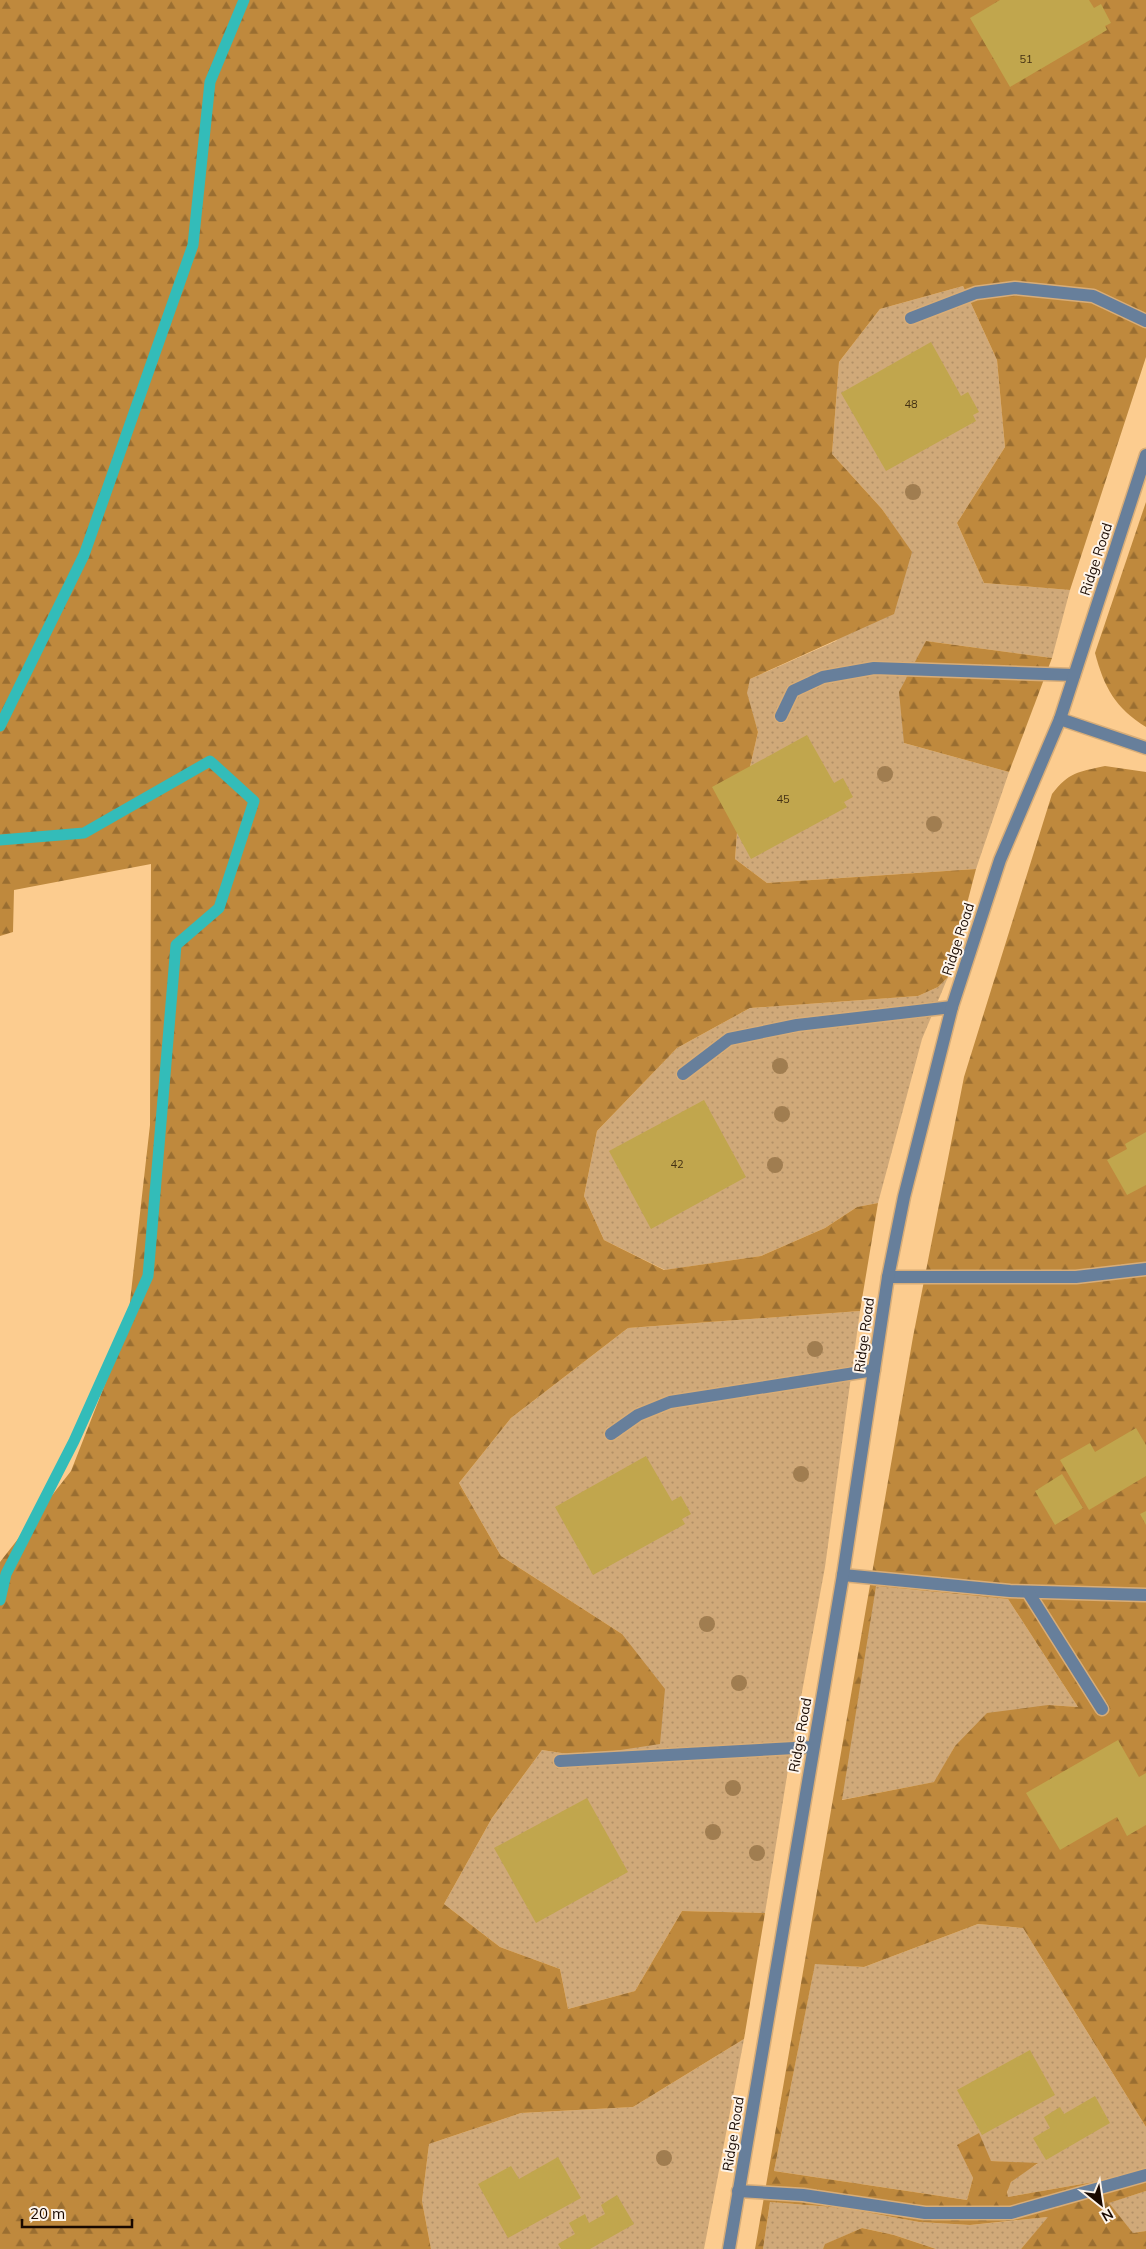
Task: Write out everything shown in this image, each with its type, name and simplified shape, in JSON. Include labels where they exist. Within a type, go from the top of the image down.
[{"type":"street","points":[[911,318],[976,293],[1015,288],[1093,296],[1146,321]]},
{"type":"street","name":"Ridge Road","points":[[728,2249],[843,1575],[888,1277],[904,1197],[952,1007],[1000,860],[1060,719],[1146,455]]},
{"type":"street","points":[[781,716],[793,691],[823,677],[874,668],[1074,675]]},
{"type":"street","points":[[1060,719],[1146,748]]},
{"type":"street","points":[[683,1074],[730,1039],[797,1025],[952,1007]]},
{"type":"street","points":[[888,1277],[1076,1277],[1146,1269]]},
{"type":"street","points":[[611,1434],[638,1415],[670,1402],[874,1370]]},
{"type":"street","points":[[843,1575],[1028,1592],[1146,1595]]},
{"type":"street","points":[[1028,1592],[1102,1709]]},
{"type":"street","points":[[560,1761],[813,1747]]},
{"type":"street","points":[[738,2191],[803,2195],[925,2213],[1011,2213],[1146,2175]]},
{"type":"shaded area","points":[[963,286],[997,360],[1005,447],[957,523],[984,583],[1070,590],[1052,658],[926,641],[904,743],[1009,772],[976,869],[767,883],[735,859],[738,819],[758,732],[746,693],[750,679],[836,641],[911,552],[882,509],[832,454],[839,362],[880,309]]},
{"type":"shaded area","points":[[948,977],[922,1039],[878,1203],[857,1207],[825,1228],[761,1256],[665,1270],[604,1240],[584,1196],[597,1131],[677,1048],[750,1008],[918,996],[938,987]]},
{"type":"shaded area","points":[[860,1311],[825,1567],[790,1757],[765,1913],[682,1911],[635,1991],[568,2009],[560,1969],[500,1947],[444,1904],[492,1818],[542,1750],[581,1756],[622,1634],[501,1556],[459,1483],[511,1418],[628,1328]]},
{"type":"shaded area","points":[[875,1586],[1008,1599],[1078,1707],[1048,1705],[955,1746],[935,1782],[841,1800]]},
{"type":"shaded area","points":[[978,1924],[1023,1928],[1146,2127],[1146,2168],[1105,2180],[1008,2197],[1007,2191],[1012,2181],[1037,2164],[991,2161],[958,2145],[973,2178],[967,2200],[774,2171],[815,1963],[864,1967]]},
{"type":"shaded area","points":[[744,2039],[704,2249],[431,2249],[422,2201],[429,2144],[521,2113],[633,2107]]},
{"type":"shaded area","points":[[1146,2191],[1146,2231],[1133,2233],[1108,2203]]},
{"type":"shaded area","points":[[770,2202],[844,2208],[919,2222],[970,2225],[1049,2217],[1021,2249],[936,2249],[894,2235],[862,2228],[826,2244],[823,2249],[763,2249]]},
{"type":"green space","points":[[0,0],[1146,0],[1146,357],[1070,590],[984,583],[957,523],[1005,447],[997,360],[963,286],[880,309],[839,362],[832,454],[882,509],[912,552],[894,614],[750,679],[747,693],[758,732],[738,819],[735,859],[767,883],[976,869],[948,977],[938,987],[918,996],[750,1008],[677,1048],[597,1131],[584,1196],[604,1240],[664,1270],[761,1256],[825,1228],[857,1207],[878,1203],[860,1311],[628,1328],[511,1418],[459,1483],[501,1556],[622,1634],[665,1689],[660,1744],[581,1756],[542,1750],[492,1818],[444,1904],[500,1947],[560,1969],[568,2009],[635,1991],[682,1911],[765,1913],[744,2039],[633,2107],[521,2113],[429,2144],[422,2201],[431,2249],[0,2249],[0,1562],[71,1471],[127,1328],[150,1125],[151,864],[14,890],[13,932],[0,936]]},
{"type":"green space","points":[[1146,502],[1146,727],[1126,712],[1112,696],[1102,676],[1095,653]]},
{"type":"green space","points":[[926,641],[1052,658],[1009,772],[904,743],[899,692]]},
{"type":"green space","points":[[1105,766],[1146,772],[1146,2127],[1023,1928],[978,1924],[864,1967],[815,1964],[774,2171],[967,2200],[973,2178],[957,2145],[979,2133],[991,2161],[1038,2163],[1011,2182],[1007,2192],[1008,2197],[1105,2180],[1146,2168],[1146,2191],[1109,2203],[1133,2233],[1146,2231],[1146,2249],[1021,2249],[1048,2217],[970,2225],[919,2222],[844,2208],[770,2202],[763,2249],[755,2249],[913,1337],[964,1077],[1052,794],[1069,777]],"holes":[[[876,1586],[1008,1599],[1078,1707],[1048,1705],[987,1713],[955,1746],[934,1782],[842,1800]]]},
{"type":"green space","points":[[862,2228],[894,2235],[936,2249],[823,2249],[825,2244]]},
{"type":"building","points":[[1000,0],[1089,0],[1094,8],[1101,4],[1111,23],[1105,26],[1107,30],[1010,87],[970,18]]},
{"type":"building","points":[[931,342],[961,396],[968,392],[979,412],[973,415],[976,421],[886,471],[841,393]]},
{"type":"building","points":[[807,735],[834,783],[843,778],[853,797],[844,802],[847,807],[751,859],[712,787]]},
{"type":"building","points":[[704,1100],[746,1177],[651,1229],[609,1151]]},
{"type":"building","points":[[1146,1132],[1146,1185],[1127,1195],[1107,1160],[1127,1149],[1125,1144]]},
{"type":"building","points":[[1136,1428],[1146,1445],[1146,1476],[1089,1510],[1060,1460],[1090,1443],[1095,1452]]},
{"type":"building","points":[[646,1456],[672,1501],[681,1496],[691,1514],[682,1519],[685,1524],[593,1575],[555,1507]]},
{"type":"building","points":[[1062,1474],[1083,1508],[1055,1525],[1035,1491]]},
{"type":"building","points":[[1146,1511],[1146,1525],[1140,1514]]},
{"type":"building","points":[[1118,1740],[1139,1777],[1146,1773],[1146,1825],[1127,1836],[1117,1817],[1060,1850],[1026,1793]]},
{"type":"building","points":[[587,1798],[628,1872],[536,1923],[494,1848]]},
{"type":"building","points":[[1030,2050],[1055,2095],[982,2135],[957,2090]]},
{"type":"building","points":[[1095,2096],[1110,2123],[1046,2160],[1033,2138],[1050,2128],[1044,2117],[1060,2107],[1064,2114]]},
{"type":"building","points":[[558,2157],[581,2198],[508,2238],[478,2184],[511,2166],[519,2179]]},
{"type":"building","points":[[617,2195],[634,2224],[590,2249],[561,2249],[558,2244],[575,2234],[569,2223],[585,2214],[589,2223],[605,2214],[601,2205]]},
{"type":"waterway","points":[[0,726],[84,555],[193,245],[210,82],[244,0]]},
{"type":"waterway","points":[[0,840],[84,833],[210,761],[254,801],[219,908],[176,945],[148,1276],[74,1441],[6,1574],[0,1600]]}]
